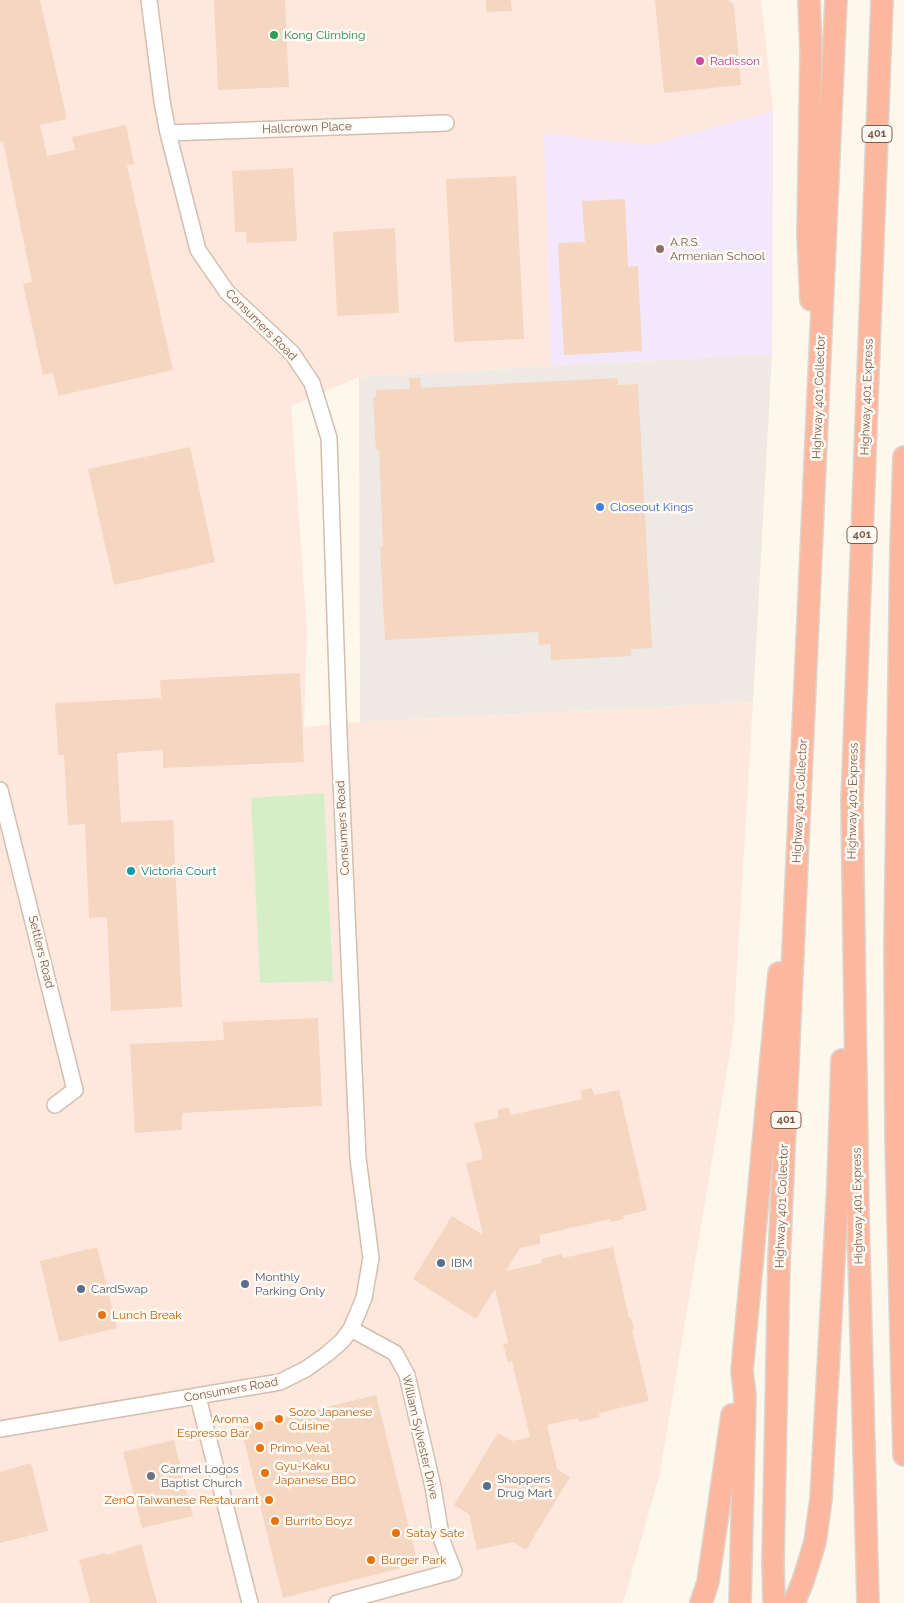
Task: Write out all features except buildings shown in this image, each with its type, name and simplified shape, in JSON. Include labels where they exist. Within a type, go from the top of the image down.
[{"type":"highway","points":[[808,0],[812,52],[808,235],[816,465]]},
{"type":"highway","name":"Highway 401 Collector","points":[[774,1603],[773,1562],[779,1261],[836,0]]},
{"type":"highway","name":"Highway 401 Express","points":[[868,1603],[858,1205],[852,802],[882,0]]},
{"type":"highway","points":[[904,457],[895,946],[896,1139],[904,1454]]},
{"type":"highway","points":[[740,1603],[745,1396],[742,1371],[805,679]]},
{"type":"highway","points":[[794,1603],[815,1542],[821,1498],[838,1185],[852,802]]},
{"type":"highway","points":[[895,946],[904,1053]]},
{"type":"highway","points":[[701,1603],[708,1582],[730,1438],[734,1391],[742,1371]]},
{"type":"street","name":"Consumers Road","points":[[0,1429],[280,1382],[306,1369],[327,1354],[342,1341],[351,1329],[364,1298],[372,1258],[358,1158],[339,735],[329,438],[312,383],[292,353],[227,292],[198,250],[168,133],[149,0]]},
{"type":"street","name":"Hallcrown Place","points":[[168,133],[446,123]]},
{"type":"street","name":"Settlers Road","points":[[0,790],[75,1090],[54,1105]]},
{"type":"street","name":"William Sylvester Drive","points":[[337,1603],[454,1572],[442,1541],[433,1488],[407,1374],[395,1353],[351,1329]]},
{"type":"street","points":[[198,1397],[250,1603]]},
{"type":"shaded area","points":[[0,0],[761,0],[773,109],[772,354],[359,377],[291,406],[307,630],[304,727],[360,722],[753,702],[733,1034],[660,1473],[623,1603],[0,1603]]},
{"type":"shaded area","name":"A.R.S. Armenian School","points":[[773,111],[772,354],[551,366],[544,133],[649,145]]},
{"type":"shaded area","points":[[772,354],[753,702],[360,722],[359,377]]},
{"type":"green space","points":[[324,793],[333,981],[260,983],[251,798]]},
{"type":"place","name":"Kong Climbing","points":[[274,35]]},
{"type":"place","name":"Radisson","points":[[700,61]]},
{"type":"place","name":"A.R.S. Armenian School","points":[[660,249]]},
{"type":"place","name":"Closeout Kings","points":[[600,507]]},
{"type":"place","name":"Victoria Court","points":[[131,871]]},
{"type":"place","name":"IBM","points":[[441,1263]]},
{"type":"place","name":"Monthly Parking Only","points":[[245,1284]]},
{"type":"place","name":"CardSwap","points":[[81,1289]]},
{"type":"place","name":"Lunch Break","points":[[102,1315]]},
{"type":"place","name":"Sozo Japanese Cuisine","points":[[279,1419]]},
{"type":"place","name":"Aroma Espresso Bar","points":[[259,1426]]},
{"type":"place","name":"Primo Veal","points":[[260,1448]]},
{"type":"place","name":"Gyu-Kaku Japanese BBQ","points":[[265,1473]]},
{"type":"place","name":"Carmel Logos Baptist Church","points":[[151,1476]]},
{"type":"place","name":"Shoppers Drug Mart","points":[[487,1486]]},
{"type":"place","name":"ZenQ Taiwanese Restaurant","points":[[269,1500]]},
{"type":"place","name":"Burrito Boyz","points":[[275,1521]]},
{"type":"place","name":"Satay Sate","points":[[396,1533]]},
{"type":"place","name":"Burger Park","points":[[371,1560]]}]
